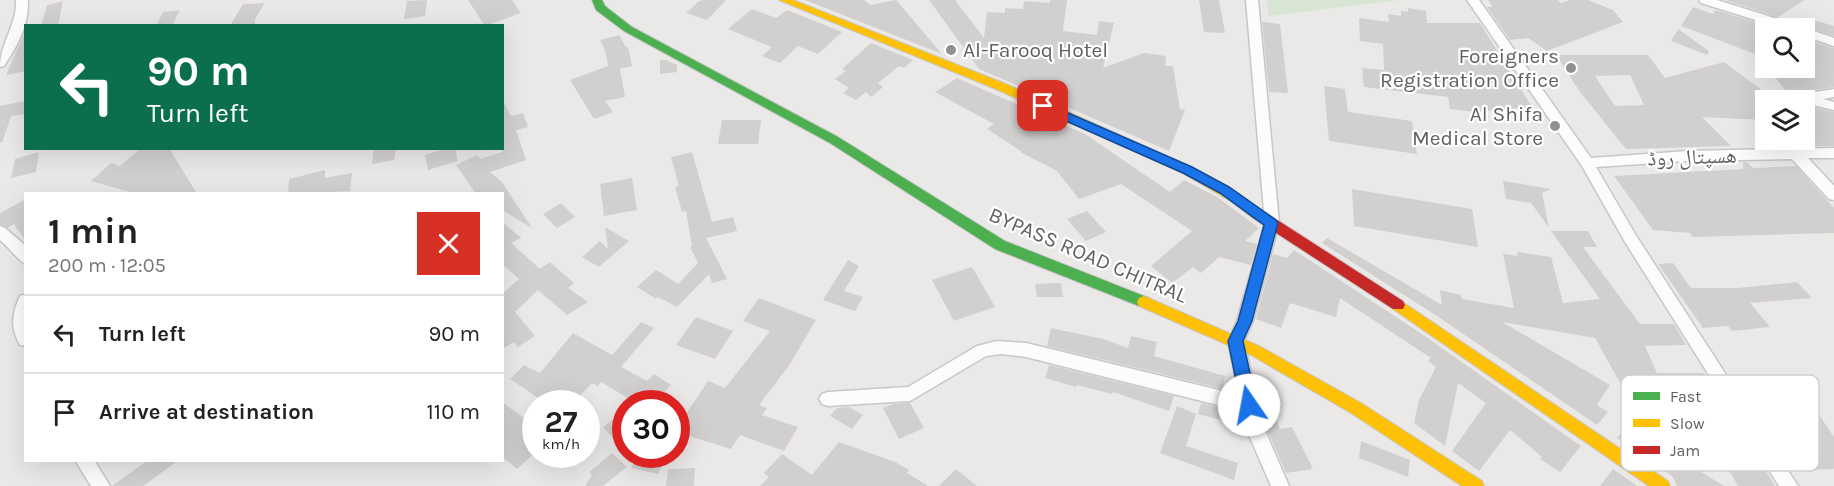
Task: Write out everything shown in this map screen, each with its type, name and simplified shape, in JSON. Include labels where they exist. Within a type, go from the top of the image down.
[{"type":"street","points":[[0,63],[19,31],[22,0]]},
{"type":"street","name":"BYPASS ROAD CHITRAL","points":[[597,0],[600,8],[628,29],[834,140],[1000,245],[1104,285],[1236,341],[1356,408],[1476,486]]},
{"type":"street","points":[[784,0],[1002,87],[1188,170],[1225,190],[1428,324],[1621,458]]},
{"type":"street","points":[[1252,0],[1272,223],[1245,321],[1236,341],[1254,426],[1280,486]]},
{"type":"street","points":[[1473,0],[1587,163],[1630,238],[1718,375]]},
{"type":"street","points":[[1705,0],[1762,18]]},
{"type":"street","points":[[1815,36],[1834,42]]},
{"type":"street","points":[[1834,93],[1814,96],[1810,100],[1834,106]]},
{"type":"street","name":"ھسپتال روڈ","points":[[1587,163],[1688,156],[1834,153]]},
{"type":"street","points":[[1796,154],[1834,195]]},
{"type":"street","points":[[0,232],[17,245],[24,255]]},
{"type":"street","points":[[24,306],[21,314],[21,334],[24,338]]},
{"type":"street","points":[[828,399],[910,394],[922,389],[961,362],[992,348],[1026,350],[1249,405]]},
{"type":"street","points":[[85,462],[101,486]]},
{"type":"street","points":[[1640,471],[1662,486]]},
{"type":"street","points":[[1779,471],[1789,486]]},
{"type":"green space","points":[[1266,0],[1400,0],[1269,16]]},
{"type":"building","points":[[427,0],[425,16],[404,19],[407,1]]},
{"type":"building","points":[[468,0],[512,0],[521,13],[491,24],[484,24]]},
{"type":"building","points":[[726,0],[707,20],[686,13],[699,1]]},
{"type":"building","points":[[805,0],[864,0],[870,5],[896,0],[942,54]]},
{"type":"building","points":[[929,0],[955,0],[984,38],[987,12],[1005,13],[1005,8],[1023,9],[1024,1],[1050,3],[1050,0],[1067,0],[1063,31],[1097,35],[1099,21],[1114,23],[1103,68],[1144,53],[1166,56],[1165,66],[1173,66],[1180,109],[1185,110],[1169,151],[979,69]]},
{"type":"building","points":[[1199,0],[1219,0],[1225,33],[1204,32]]},
{"type":"building","points":[[1488,0],[1558,0],[1560,3],[1570,0],[1588,0],[1613,10],[1623,22],[1547,51],[1528,38],[1510,40],[1487,7],[1493,7]]},
{"type":"building","points":[[1725,0],[1805,0],[1778,17]]},
{"type":"building","points":[[63,1],[58,24],[42,24],[47,5]]},
{"type":"building","points":[[265,3],[255,19],[255,24],[231,24],[243,4]]},
{"type":"building","points":[[1693,7],[1713,14],[1715,10],[1755,22],[1755,54],[1681,26]]},
{"type":"building","points":[[1408,8],[1426,11],[1427,23],[1480,23],[1532,107],[1484,111],[1484,113],[1450,109],[1448,97],[1364,87],[1362,68],[1384,70],[1383,44],[1360,41],[1359,18],[1389,22],[1388,14],[1401,16],[1401,11],[1408,12]]},
{"type":"building","points":[[752,9],[776,18],[787,10],[842,32],[818,54],[798,46],[780,63],[762,56],[772,47],[728,29]]},
{"type":"building","points":[[180,10],[173,24],[157,24],[163,12]]},
{"type":"building","points":[[1815,20],[1834,26],[1834,36],[1815,30]]},
{"type":"building","points":[[1262,22],[1280,24],[1288,93],[1269,92]]},
{"type":"building","points":[[1678,29],[1709,51],[1707,55],[1671,41]]},
{"type":"building","points":[[24,34],[24,71],[6,75]]},
{"type":"building","points":[[619,35],[628,47],[632,66],[620,69],[625,97],[605,101],[613,112],[594,119],[570,80],[608,66],[605,50],[600,40]]},
{"type":"building","points":[[1815,42],[1834,48],[1834,87],[1815,90],[1785,90],[1776,78],[1815,78]]},
{"type":"building","points":[[871,43],[913,60],[904,68],[899,66],[878,83],[883,87],[871,97],[866,92],[856,100],[843,93],[849,88],[835,79],[846,71],[842,69]]},
{"type":"building","points":[[1556,55],[1648,55],[1665,78],[1724,62],[1762,90],[1755,90],[1755,119],[1702,117],[1731,146],[1626,149],[1580,92]],"holes":[[[1630,75],[1644,105],[1615,106],[1595,76]]]},
{"type":"building","points":[[660,60],[677,65],[677,72],[660,74]]},
{"type":"building","points":[[957,78],[1085,134],[1170,192],[1184,180],[1217,197],[1259,228],[1245,241],[1257,244],[1251,265],[1219,257],[1201,273],[1193,267],[1172,283],[1151,266],[1192,231],[1121,184],[1079,199],[1057,171],[1020,152],[987,129],[994,124],[935,92]]},
{"type":"building","points":[[1324,86],[1345,89],[1348,112],[1412,121],[1417,154],[1329,141]]},
{"type":"building","points":[[24,101],[24,114],[11,116],[2,143],[0,142],[0,106]]},
{"type":"building","points":[[504,103],[511,116],[523,113],[528,127],[516,130],[526,160],[490,172],[502,182],[532,228],[504,211],[504,192],[475,192],[456,165],[477,155],[480,159],[504,150]]},
{"type":"building","points":[[1815,108],[1834,112],[1834,146],[1815,146]]},
{"type":"building","points":[[722,120],[761,120],[758,144],[718,144]]},
{"type":"building","points":[[139,150],[170,150],[196,192],[130,192],[91,181],[111,163],[120,166]]},
{"type":"building","points":[[374,150],[396,150],[394,160],[372,164]]},
{"type":"building","points":[[441,150],[455,150],[458,161],[428,170],[425,155]]},
{"type":"building","points":[[39,152],[36,172],[11,178],[15,159]]},
{"type":"building","points":[[692,152],[712,222],[733,217],[737,231],[706,238],[727,279],[712,283],[709,274],[677,307],[658,297],[656,299],[637,287],[656,270],[678,284],[698,263],[690,247],[692,246],[686,211],[682,212],[675,187],[679,186],[671,157]]},
{"type":"building","points":[[1743,162],[1747,162],[1753,168],[1796,166],[1834,208],[1834,233],[1693,237],[1690,233],[1653,230],[1614,176],[1743,169]]},
{"type":"building","points":[[325,170],[325,178],[352,173],[350,191],[288,192],[289,179]]},
{"type":"building","points":[[632,178],[637,210],[604,216],[600,184]]},
{"type":"building","points":[[1503,181],[1551,189],[1542,193],[1549,228],[1531,203],[1506,199]]},
{"type":"building","points":[[1352,189],[1472,209],[1478,247],[1354,226]]},
{"type":"building","points":[[24,200],[24,239],[14,224],[8,228],[0,224],[0,213]]},
{"type":"building","points":[[561,203],[575,217],[557,228],[543,214]]},
{"type":"building","points":[[1087,211],[1106,232],[1086,241],[1067,219]]},
{"type":"building","points":[[504,224],[521,238],[511,243],[540,269],[550,262],[574,283],[568,288],[588,302],[567,315],[538,290],[515,312],[535,336],[518,347],[514,342],[504,348],[504,292],[519,279],[504,266]]},
{"type":"building","points":[[605,227],[629,241],[599,267],[582,257],[600,241],[608,249]]},
{"type":"building","points":[[1551,231],[1588,231],[1597,247],[1583,247],[1640,324],[1674,324],[1686,345],[1645,346],[1657,373],[1704,373],[1705,375],[1621,375],[1621,384],[1595,338],[1502,322],[1610,385],[1597,405],[1608,412],[1597,425],[1437,316],[1322,243],[1327,238],[1442,305],[1440,290],[1461,295],[1462,299],[1514,308],[1503,254],[1518,256],[1517,252],[1551,257],[1563,303],[1600,299]]},
{"type":"building","points":[[1294,250],[1419,332],[1581,446],[1560,472],[1540,459],[1542,457],[1510,430],[1479,471],[1452,451],[1486,403],[1458,383],[1445,446],[1414,423],[1419,400],[1436,367],[1428,361],[1431,358],[1340,298],[1336,317],[1290,303],[1281,328],[1256,319],[1273,254],[1287,258]]},
{"type":"building","points":[[848,260],[859,266],[844,291],[863,297],[855,311],[823,300]]},
{"type":"building","points":[[1673,263],[1691,288],[1737,288],[1797,282],[1812,298],[1750,303],[1770,327],[1732,331],[1728,326],[1703,328],[1658,264]]},
{"type":"building","points":[[972,267],[995,307],[954,321],[932,280]]},
{"type":"building","points":[[1061,283],[1063,297],[1037,297],[1035,284]]},
{"type":"building","points":[[759,298],[816,320],[790,364],[759,405],[767,408],[762,415],[798,427],[784,451],[740,435],[731,449],[690,436],[690,408],[708,381],[725,388],[770,331],[743,321]]},
{"type":"building","points":[[696,317],[733,331],[715,359],[676,345]]},
{"type":"building","points":[[641,322],[654,328],[621,367],[647,381],[654,374],[671,385],[667,390],[614,390],[601,382],[598,386],[592,383],[585,390],[526,390],[510,379],[524,365],[540,373],[573,333],[612,355]]},
{"type":"building","points":[[1051,328],[1103,339],[1128,348],[1131,336],[1157,342],[1154,356],[1225,376],[1223,386],[1235,385],[1236,392],[1047,346]]},
{"type":"building","points":[[1049,365],[1174,396],[1169,411],[1113,392],[1112,394],[1077,385],[1076,387],[1045,378]]},
{"type":"building","points":[[1256,383],[1263,383],[1280,429],[1292,427],[1313,469],[1286,473],[1265,425]]},
{"type":"building","points":[[504,403],[522,417],[522,465],[517,469],[504,459]]},
{"type":"building","points":[[910,403],[924,428],[899,439],[883,408],[893,404]]},
{"type":"building","points":[[1201,403],[1234,411],[1232,423],[1198,414]]},
{"type":"building","points":[[1177,406],[1196,414],[1186,446],[1238,463],[1234,480],[1160,453]]},
{"type":"building","points":[[849,407],[863,415],[852,429],[830,416],[837,408]]},
{"type":"building","points":[[1819,415],[1834,437],[1834,469],[1819,470]]},
{"type":"building","points":[[612,420],[612,437],[603,427]]},
{"type":"building","points":[[1361,441],[1410,460],[1408,477],[1359,458]]},
{"type":"building","points":[[839,442],[895,462],[909,470],[907,473],[928,486],[760,486],[769,477],[764,473],[782,454],[812,475]]},
{"type":"building","points":[[612,453],[612,468],[626,468],[603,486],[585,486],[592,475],[589,472],[594,468],[600,468],[600,463]]},
{"type":"building","points":[[145,462],[176,462],[143,486],[112,486]]},
{"type":"building","points":[[631,468],[661,468],[658,474]]},
{"type":"building","points":[[695,468],[694,486],[666,486],[668,469]]},
{"type":"building","points":[[956,469],[977,486],[939,486]]},
{"type":"building","points":[[1613,469],[1637,486],[1600,486]]},
{"type":"building","points":[[1665,471],[1699,471],[1724,486],[1677,486],[1672,476]]},
{"type":"building","points":[[1729,471],[1766,471],[1775,486],[1738,486]]},
{"type":"traffic: fast","points":[[597,0],[600,8],[628,29],[834,140],[1000,245],[1144,302]]},
{"type":"traffic: slow","points":[[784,0],[1002,87],[1187,170],[1237,199]]},
{"type":"traffic: slow","points":[[1144,302],[1256,351],[1356,408],[1476,486]]},
{"type":"traffic: slow","points":[[1398,305],[1621,458]]},
{"type":"traffic: slow","points":[[1640,471],[1662,486]]},
{"type":"traffic: jam","points":[[1237,199],[1258,215],[1398,305]]},
{"type":"place","name":"Al-Farooq Hotel","points":[[951,50]]},
{"type":"place","name":"Foreigners Registration Office","points":[[1571,68]]},
{"type":"place","name":"Al Shifa Medical Store","points":[[1555,126]]},
{"type":"route","points":[[1043,106],[1188,170],[1225,190],[1272,223],[1253,285],[1245,321],[1236,341],[1249,405]]}]
